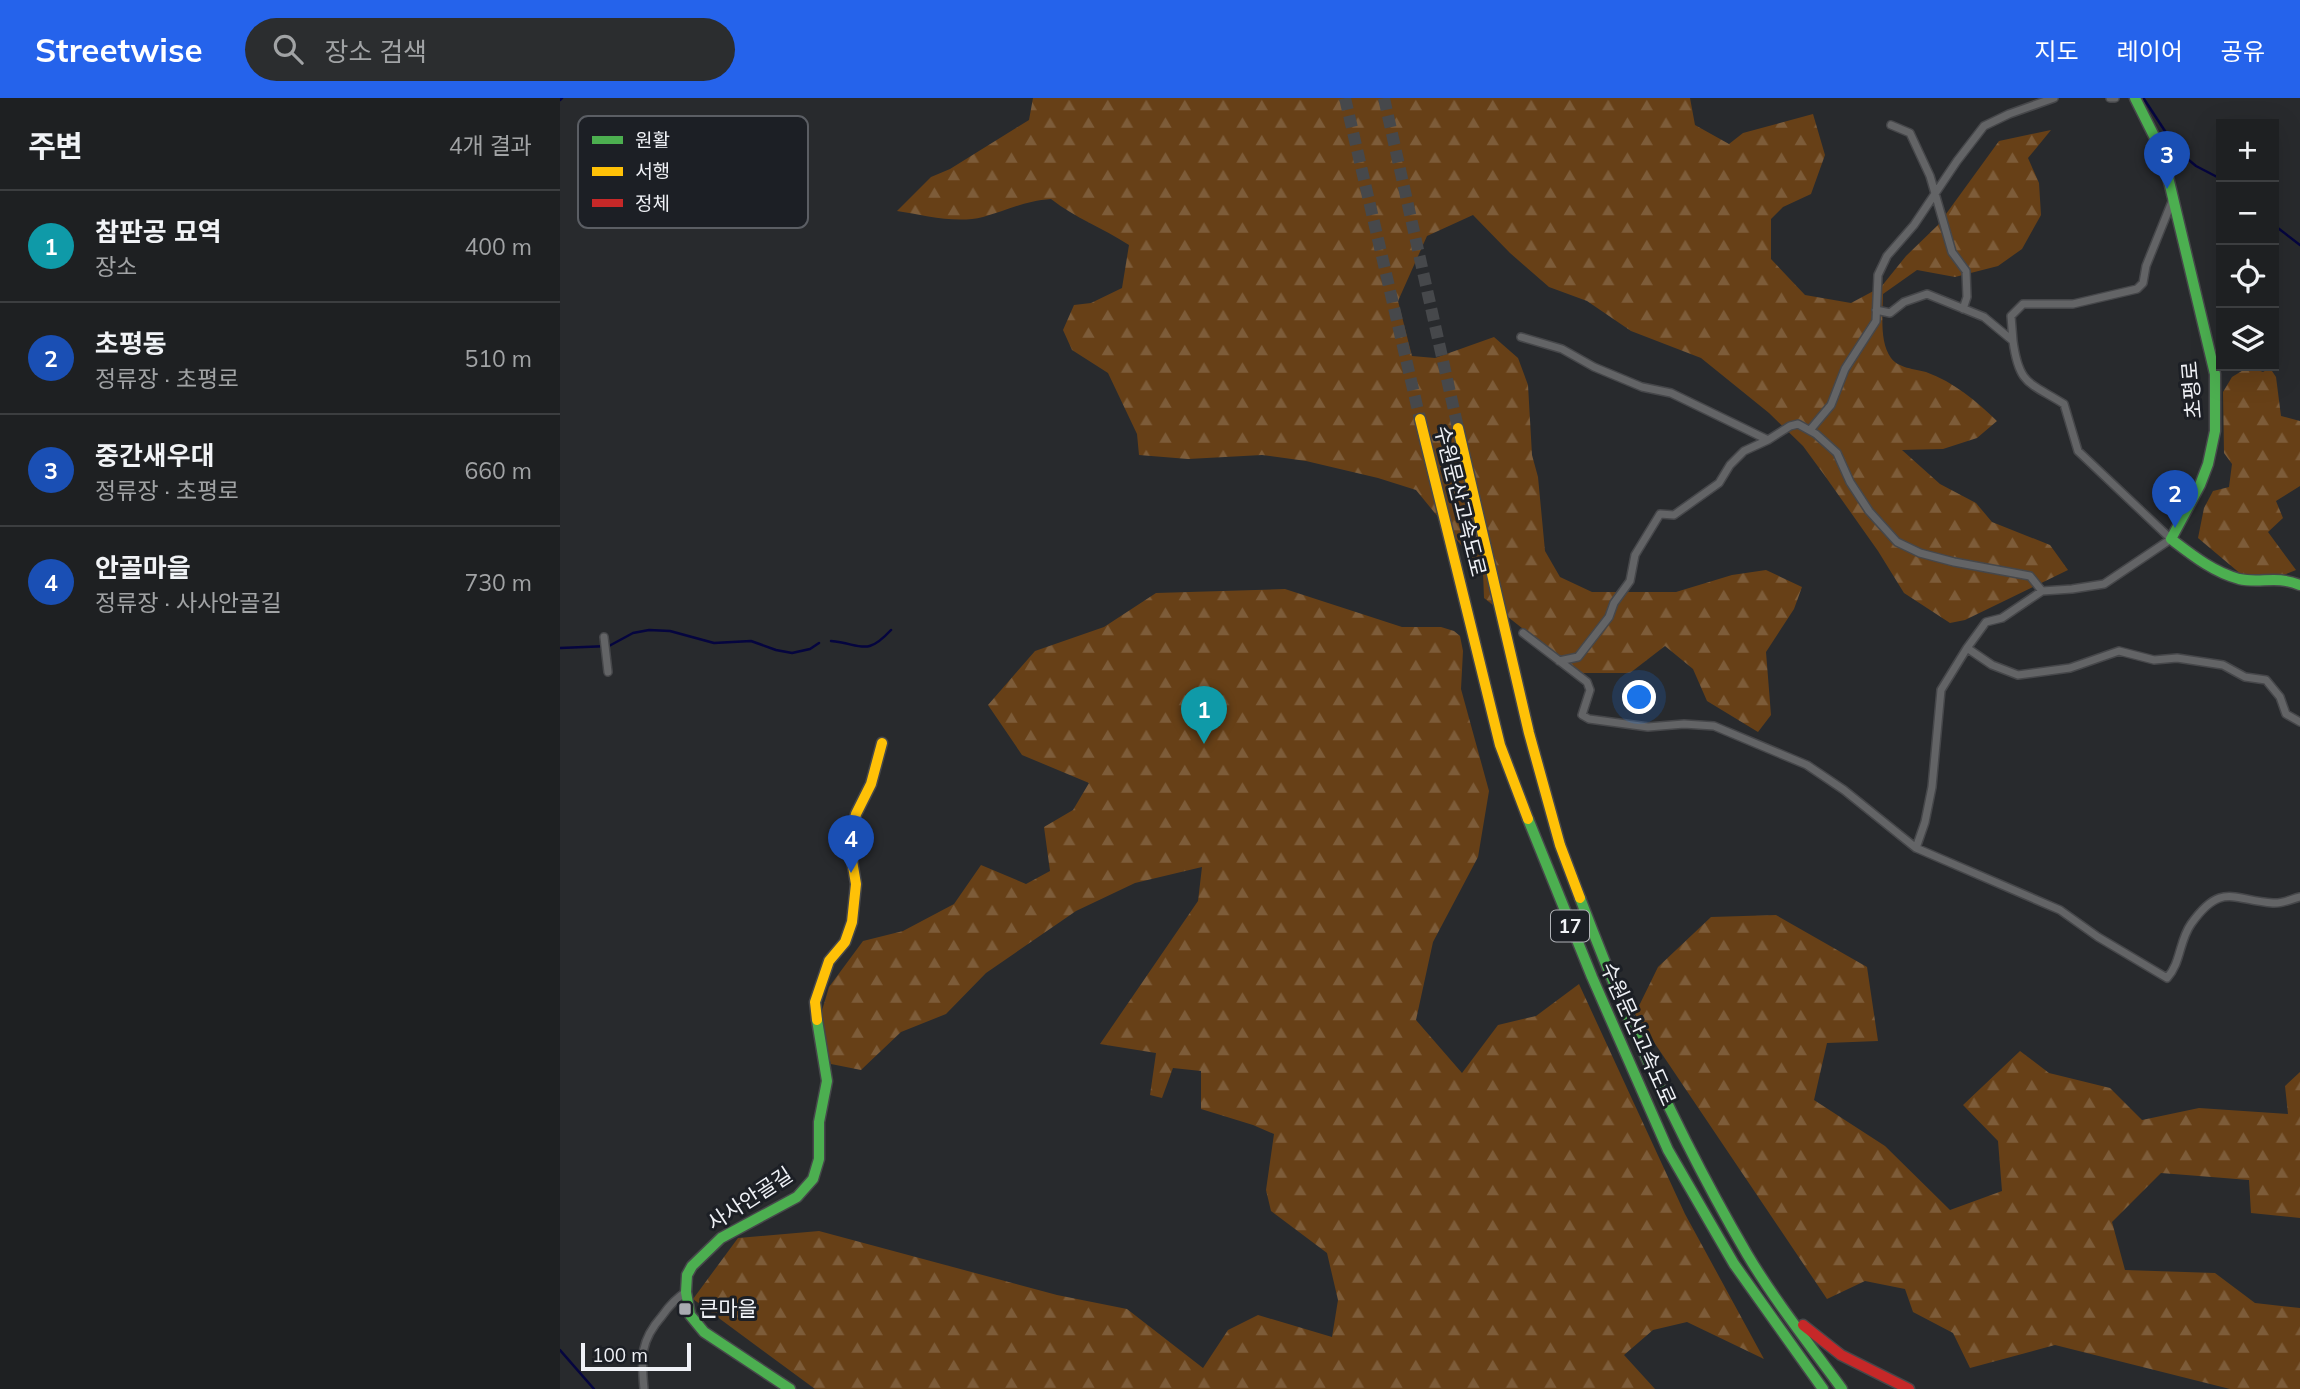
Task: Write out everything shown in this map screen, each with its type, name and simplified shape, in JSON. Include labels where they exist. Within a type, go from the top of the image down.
[{"type":"main road","name":"초평로","points":[[2135,98],[2162,152],[2215,374],[2215,430],[2208,464],[2200,485],[2171,539]]},
{"type":"main road","name":"수원문산고속도로","points":[[1420,419],[1500,745],[1577,942],[1668,1150],[1734,1264],[1820,1387]]},
{"type":"main road","name":"수원문산고속도로","points":[[1458,428],[1529,733],[1560,845],[1609,975],[1686,1143],[1748,1255],[1842,1389]]},
{"type":"main road","points":[[2171,539],[2205,565],[2240,579],[2285,579],[2300,585]]},
{"type":"main road","name":"사사안골길","points":[[686,1292],[687,1275],[692,1266],[721,1238],[797,1197],[814,1179],[819,1159],[818,1122],[827,1081],[818,1039],[815,1002],[829,961],[845,942],[852,922],[856,884],[849,843],[856,814],[871,785],[882,743]]},
{"type":"main road","points":[[686,1292],[690,1315],[704,1332],[790,1389]]},
{"type":"main road","points":[[1779,1302],[1818,1339],[1844,1359],[1909,1389]]},
{"type":"street","points":[[1810,430],[1831,405],[1845,369],[1876,321],[1878,275],[1887,256],[1914,225],[1984,126],[2054,98]]},
{"type":"street","points":[[1891,125],[1910,133],[1921,153],[1952,252],[1966,271],[1967,296],[1963,309]]},
{"type":"street","points":[[1916,848],[1925,822],[1932,787],[1941,690],[1986,622],[2002,618],[2042,591],[2104,584],[2171,539],[2078,451],[2064,404],[2027,382],[2017,366],[2011,316],[2023,304],[2073,304],[2137,289],[2143,283],[2146,266],[2173,198]]},
{"type":"street","points":[[1876,310],[1890,313],[1904,302],[1927,294],[1984,317],[2013,341]]},
{"type":"street","points":[[1521,337],[1562,349],[1594,367],[1642,387],[1671,393],[1768,440]]},
{"type":"street","points":[[1559,661],[1578,657],[1609,617],[1614,603],[1630,581],[1635,555],[1660,514],[1674,515],[1719,482],[1730,465],[1744,451],[1768,440],[1790,425],[1798,424],[1810,430],[1837,453],[1850,482],[1869,511],[1897,542],[1920,553],[1943,559],[2030,576],[2042,591]]},
{"type":"street","points":[[1523,633],[1587,682],[1590,690],[1582,715],[1589,719],[1648,727],[1684,724],[1714,726],[1807,765],[1844,790],[1916,848],[2060,910],[2098,937],[2167,978],[2175,968],[2190,926],[2209,902],[2227,895],[2276,904],[2300,897]]},
{"type":"street","points":[[604,637],[608,672]]},
{"type":"street","points":[[1967,648],[1992,665],[2018,675],[2070,668],[2119,651],[2154,660],[2177,658],[2223,665],[2245,677],[2266,680],[2280,696],[2286,714],[2300,722]]},
{"type":"street","name":"사사안골길","points":[[644,1389],[642,1353],[650,1330],[677,1298],[686,1292]]},
{"type":"green space","points":[[1033,98],[1690,98],[1695,125],[1729,144],[1743,133],[1813,114],[1825,155],[1811,194],[1783,207],[1771,219],[1771,259],[1805,295],[1851,303],[1881,287],[1906,256],[1938,225],[1999,141],[2051,130],[2028,158],[2039,183],[2041,215],[2022,249],[1998,266],[1955,277],[1917,270],[1883,294],[1882,327],[1887,351],[1894,361],[1946,381],[1973,399],[1997,421],[1977,438],[1943,449],[1902,450],[1940,484],[1976,503],[1992,522],[2050,545],[2068,570],[1965,620],[1950,623],[1904,593],[1878,551],[1803,446],[1769,413],[1701,358],[1631,331],[1587,301],[1549,287],[1510,253],[1473,215],[1427,236],[1398,301],[1412,356],[1435,358],[1494,337],[1518,358],[1528,385],[1532,455],[1538,477],[1545,551],[1560,577],[1592,592],[1676,592],[1732,575],[1766,570],[1802,587],[1794,609],[1766,652],[1771,715],[1758,732],[1707,701],[1693,669],[1665,646],[1630,673],[1579,673],[1484,598],[1483,572],[1416,490],[1306,461],[1262,455],[1188,459],[1139,455],[1137,434],[1108,373],[1072,350],[1063,330],[1074,305],[1091,303],[1122,288],[1129,245],[1051,199],[962,220],[897,211],[931,177],[950,169],[1029,120]]},
{"type":"green space","points":[[2242,371],[2272,371],[2276,377],[2281,416],[2300,421],[2300,486],[2276,501],[2283,518],[2268,532],[2296,570],[2281,576],[2242,575],[2198,538],[2204,508],[2213,491],[2229,487],[2232,464],[2224,453],[2223,392],[2232,377]]},
{"type":"green space","points":[[1285,589],[1402,627],[1441,627],[1460,636],[1463,651],[1461,689],[1489,791],[1478,857],[1433,942],[1416,1020],[1462,1073],[1498,1025],[1536,1016],[1579,984],[1685,1214],[1764,1359],[1687,1322],[1653,1330],[1624,1355],[1655,1389],[815,1389],[693,1299],[738,1238],[819,1231],[1057,1295],[1127,1309],[1203,1368],[1228,1330],[1258,1315],[1332,1337],[1338,1300],[1327,1253],[1271,1211],[1266,1190],[1274,1134],[1201,1109],[1201,1071],[1173,1068],[1162,1098],[1150,1095],[1156,1053],[1100,1044],[1198,901],[1202,867],[1135,883],[1076,911],[986,973],[946,1014],[901,1032],[861,1070],[831,1064],[818,1024],[829,987],[863,941],[903,931],[954,904],[981,865],[1026,884],[1050,871],[1044,827],[1073,810],[1089,783],[1022,755],[988,705],[1035,651],[1104,627],[1156,593]]},
{"type":"green space","points":[[1776,915],[1867,967],[1878,1041],[1827,1043],[1814,1100],[1885,1146],[1950,1210],[2002,1191],[1998,1141],[1963,1105],[2020,1051],[2049,1073],[2110,1088],[2142,1120],[2199,1108],[2288,1114],[2285,1086],[2300,1072],[2300,1218],[2251,1213],[2249,1180],[2161,1173],[2112,1222],[2125,1270],[2215,1273],[2255,1303],[2300,1308],[2300,1389],[2230,1389],[2055,1345],[1970,1368],[1953,1333],[1913,1312],[1905,1289],[1865,1281],[1827,1299],[1635,1014],[1658,967],[1711,917]]},
{"type":"waterway","points":[[2144,99],[2178,151],[2196,166],[2216,176]]},
{"type":"waterway","points":[[2279,229],[2300,245]]},
{"type":"waterway","points":[[560,648],[609,646],[633,633],[649,630],[670,631],[714,643],[751,641],[792,653],[810,649],[819,643]]},
{"type":"waterway","points":[[831,641],[869,646],[891,630]]},
{"type":"waterway","points":[[560,1350],[594,1389]]},
{"type":"tunnel","points":[[1345,98],[1420,419]]},
{"type":"tunnel","points":[[1384,98],[1458,428]]},
{"type":"traffic: fast","points":[[2135,98],[2162,152],[2215,374],[2215,431],[2208,464],[2200,485],[2171,539],[2203,562],[2229,576],[2300,585]]},
{"type":"traffic: fast","points":[[1528,819],[1592,977],[1668,1150],[1734,1264],[1823,1389]]},
{"type":"traffic: fast","points":[[1580,898],[1616,989],[1677,1124],[1700,1168],[1747,1254],[1842,1389]]},
{"type":"traffic: fast","points":[[790,1389],[704,1332],[690,1315],[686,1292],[687,1275],[692,1266],[721,1238],[797,1197],[813,1179],[819,1159],[819,1122],[827,1081],[817,1020]]},
{"type":"traffic: slow","points":[[1420,419],[1500,745],[1528,819]]},
{"type":"traffic: slow","points":[[1458,428],[1529,733],[1560,845],[1580,898]]},
{"type":"traffic: slow","points":[[817,1020],[815,1002],[829,961],[845,942],[852,922],[856,884],[849,843],[856,814],[871,784],[882,743]]},
{"type":"traffic: jam","points":[[1803,1325],[1841,1355],[1909,1389]]},
{"type":"place","name":"중간새우대","points":[[2167,189]]},
{"type":"place","name":"초평동","points":[[2175,528]]},
{"type":"place","name":"참판공 묘역","points":[[1204,744]]},
{"type":"place","name":"안골마을","points":[[851,873]]},
{"type":"place","name":"큰마을","points":[[685,1309]]}]
